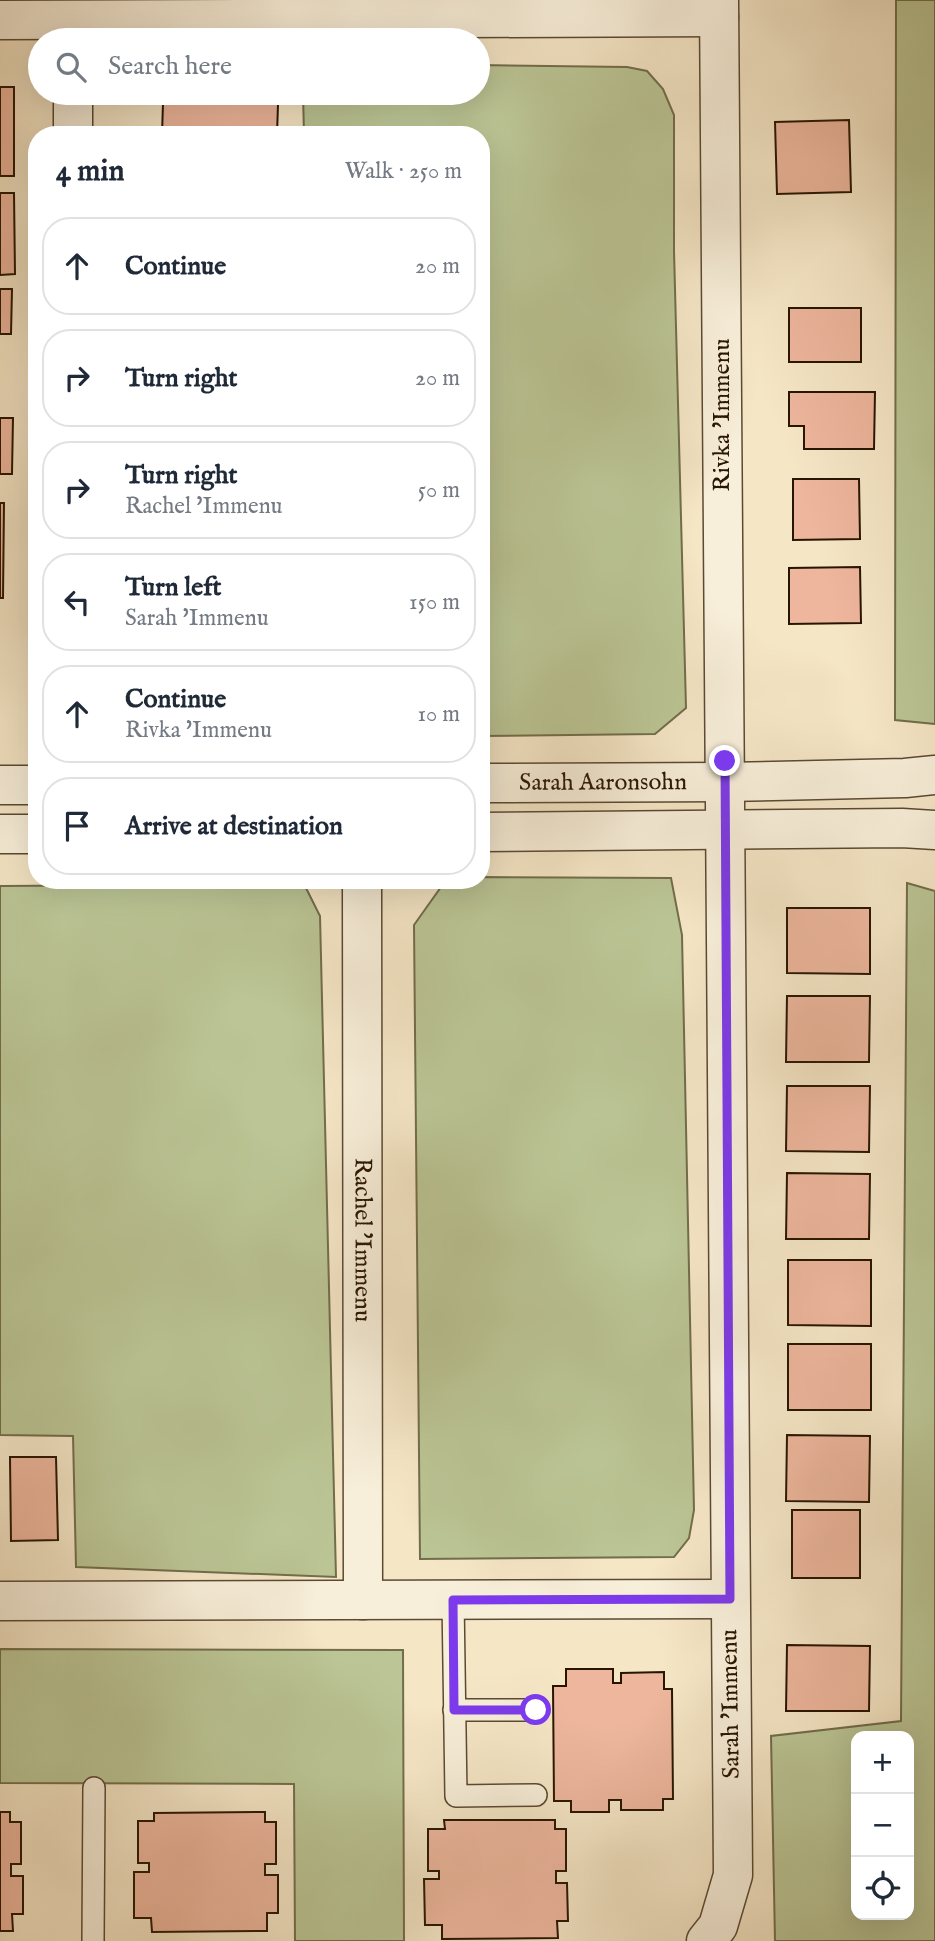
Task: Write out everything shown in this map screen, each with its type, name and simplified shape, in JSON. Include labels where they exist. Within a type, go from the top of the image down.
[{"type":"street","points":[[122,28],[592,9],[719,8]]},
{"type":"street","name":"Rivka 'Immenu","points":[[719,8],[725,830]]},
{"type":"street","points":[[0,20],[58,28]]},
{"type":"street","points":[[73,105],[73,126]]},
{"type":"street","name":"Sarah Aaronsohn","points":[[490,783],[725,782],[935,775]]},
{"type":"street","points":[[0,785],[28,785]]},
{"type":"street","name":"Sarah Aaronsohn","points":[[490,832],[888,828],[935,830]]},
{"type":"street","name":"Sarah 'Immenu","points":[[706,1941],[718,1926],[733,1875],[725,830]]},
{"type":"street","points":[[0,834],[28,834]]},
{"type":"street","name":"Rachel 'Immenu","points":[[362,889],[363,1600]]},
{"type":"street","points":[[0,1601],[730,1599]]},
{"type":"lane","points":[[453,1600],[456,1796],[536,1795]]},
{"type":"lane","points":[[454,1710],[536,1710]]},
{"type":"lane","points":[[93,1941],[94,1788]]},
{"type":"green space","points":[[896,0],[935,0],[935,724],[895,720]]},
{"type":"green space","points":[[490,65],[627,67],[647,71],[663,89],[674,115],[674,251],[686,708],[655,734],[490,736],[490,126],[304,126],[303,105],[490,105]]},
{"type":"green space","points":[[490,877],[671,878],[682,935],[694,1510],[689,1538],[674,1557],[420,1559],[414,925],[440,889],[490,889]]},
{"type":"green space","points":[[907,883],[935,891],[935,1941],[775,1941],[771,1736],[901,1721]]},
{"type":"green space","points":[[0,886],[28,886],[28,889],[306,889],[320,916],[336,1577],[76,1567],[73,1436],[0,1435]]},
{"type":"green space","points":[[0,1649],[403,1650],[404,1941],[295,1941],[294,1784],[0,1783]]},
{"type":"building","points":[[0,87],[14,87],[14,176],[0,176]]},
{"type":"building","points":[[163,105],[278,105],[277,126],[162,126]]},
{"type":"building","points":[[849,120],[851,192],[777,194],[775,122]]},
{"type":"building","points":[[0,193],[14,193],[15,274],[0,275]]},
{"type":"building","points":[[0,289],[12,289],[11,334],[0,334]]},
{"type":"building","points":[[789,308],[861,308],[861,362],[789,362]]},
{"type":"building","points":[[789,392],[875,392],[874,449],[804,449],[804,426],[789,426]]},
{"type":"building","points":[[0,418],[13,418],[12,474],[0,474]]},
{"type":"building","points":[[793,479],[859,479],[860,539],[793,540]]},
{"type":"building","points":[[0,503],[4,503],[3,598],[0,598]]},
{"type":"building","points":[[860,567],[861,623],[789,624],[789,568]]},
{"type":"building","points":[[787,908],[870,908],[870,974],[787,973]]},
{"type":"building","points":[[787,996],[870,996],[869,1062],[786,1062]]},
{"type":"building","points":[[787,1086],[870,1086],[869,1152],[786,1151]]},
{"type":"building","points":[[787,1173],[870,1174],[869,1239],[786,1239]]},
{"type":"building","points":[[788,1260],[871,1260],[871,1326],[788,1325]]},
{"type":"building","points":[[788,1344],[871,1344],[871,1410],[788,1410]]},
{"type":"building","points":[[787,1435],[870,1436],[869,1502],[786,1501]]},
{"type":"building","points":[[10,1457],[56,1457],[58,1540],[11,1541]]},
{"type":"building","points":[[792,1510],[860,1510],[860,1578],[792,1578]]},
{"type":"building","points":[[787,1645],[870,1646],[869,1711],[786,1711]]},
{"type":"building","points":[[566,1669],[613,1669],[613,1683],[621,1683],[621,1673],[664,1672],[664,1689],[672,1689],[673,1799],[663,1799],[663,1810],[621,1810],[621,1800],[609,1800],[609,1812],[571,1812],[571,1801],[554,1801],[553,1686],[566,1686]]},
{"type":"building","points":[[0,1812],[10,1812],[10,1822],[21,1822],[21,1864],[11,1864],[11,1876],[23,1876],[23,1914],[12,1914],[13,1931],[0,1931]]},
{"type":"building","points":[[265,1812],[265,1822],[276,1822],[276,1864],[265,1864],[265,1875],[278,1875],[278,1913],[267,1913],[267,1931],[152,1932],[151,1918],[134,1918],[134,1872],[149,1872],[149,1863],[138,1863],[138,1821],[154,1821],[154,1813]]},
{"type":"building","points":[[444,1820],[555,1820],[555,1829],[566,1829],[566,1871],[556,1871],[556,1883],[567,1883],[568,1921],[557,1921],[558,1938],[442,1939],[442,1925],[425,1925],[424,1879],[439,1879],[439,1871],[428,1871],[428,1829],[445,1829]]},
{"type":"route","points":[[536,1710],[454,1710],[453,1600],[730,1599],[725,761]]}]
